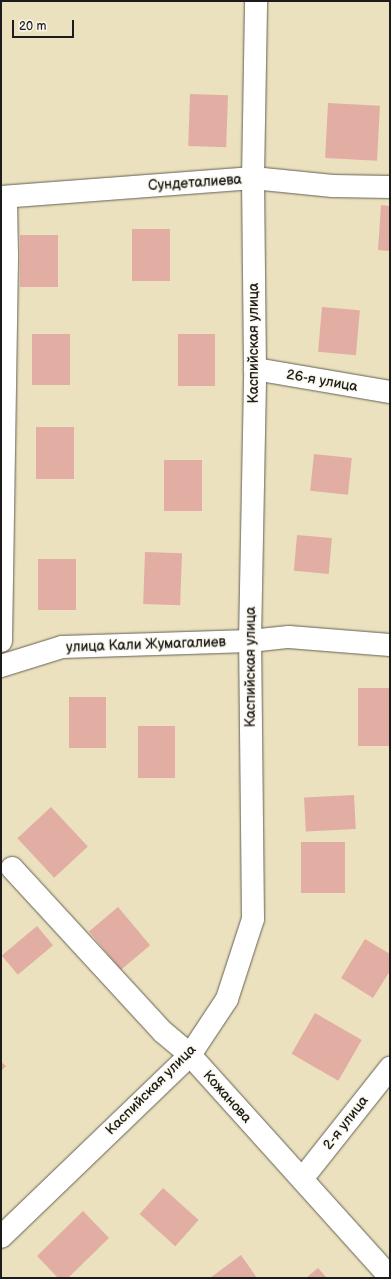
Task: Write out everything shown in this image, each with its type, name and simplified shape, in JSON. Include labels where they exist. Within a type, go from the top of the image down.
[{"type":"street","name":"Каспийская улица","points":[[1,1237],[190,1055],[227,999],[253,919],[250,641],[255,369],[253,178],[256,1]]},
{"type":"street","name":"Сундеталиева","points":[[3,197],[253,178],[333,186],[390,187]]},
{"type":"street","points":[[1,642],[7,256],[3,197]]},
{"type":"street","name":"26-я улица","points":[[255,369],[390,392]]},
{"type":"street","name":"улица Кали Жумагалиев","points":[[1,666],[62,647],[250,641],[289,637],[390,645]]},
{"type":"street","name":"Кожанова","points":[[12,868],[163,1032],[190,1055],[390,1277]]},
{"type":"street","name":"2-я улица","points":[[302,1179],[390,1068]]},
{"type":"building","points":[[190,94],[228,95],[226,147],[188,146]]},
{"type":"building","points":[[328,103],[380,106],[377,161],[325,158]]},
{"type":"building","points":[[381,205],[390,206],[390,251],[378,250]]},
{"type":"building","points":[[132,229],[170,229],[170,281],[132,281]]},
{"type":"building","points":[[20,235],[58,235],[58,287],[20,287]]},
{"type":"building","points":[[322,307],[360,310],[356,355],[318,352]]},
{"type":"building","points":[[32,334],[70,334],[70,385],[32,385]]},
{"type":"building","points":[[178,334],[215,334],[215,386],[178,386]]},
{"type":"building","points":[[36,427],[74,427],[74,479],[36,479]]},
{"type":"building","points":[[314,454],[352,458],[348,495],[310,491]]},
{"type":"building","points":[[164,460],[202,460],[202,511],[164,511]]},
{"type":"building","points":[[297,535],[332,538],[329,574],[294,571]]},
{"type":"building","points":[[145,552],[182,553],[180,605],[143,604]]},
{"type":"building","points":[[38,559],[76,559],[76,610],[38,610]]},
{"type":"building","points":[[358,688],[390,688],[390,746],[358,746]]},
{"type":"building","points":[[69,697],[106,697],[106,748],[69,748]]},
{"type":"building","points":[[138,726],[175,726],[175,778],[138,778]]},
{"type":"building","points":[[354,795],[356,829],[306,832],[304,798]]},
{"type":"building","points":[[51,807],[88,846],[54,878],[17,838]]},
{"type":"building","points":[[301,842],[345,842],[345,893],[301,893]]},
{"type":"building","points":[[118,907],[150,945],[121,970],[89,931]]},
{"type":"building","points":[[37,926],[53,945],[18,975],[2,956]]},
{"type":"building","points":[[365,939],[390,954],[390,971],[373,998],[341,978]]},
{"type":"building","points":[[315,1013],[362,1040],[338,1081],[292,1054]]},
{"type":"building","points":[[1,1062],[6,1066],[1,1071]]},
{"type":"building","points":[[163,1188],[199,1220],[175,1246],[140,1214]]},
{"type":"building","points":[[83,1211],[109,1238],[68,1278],[58,1278],[37,1256]]},
{"type":"building","points":[[241,1255],[257,1278],[210,1278]]},
{"type":"building","points":[[318,1268],[327,1278],[306,1278]]}]
